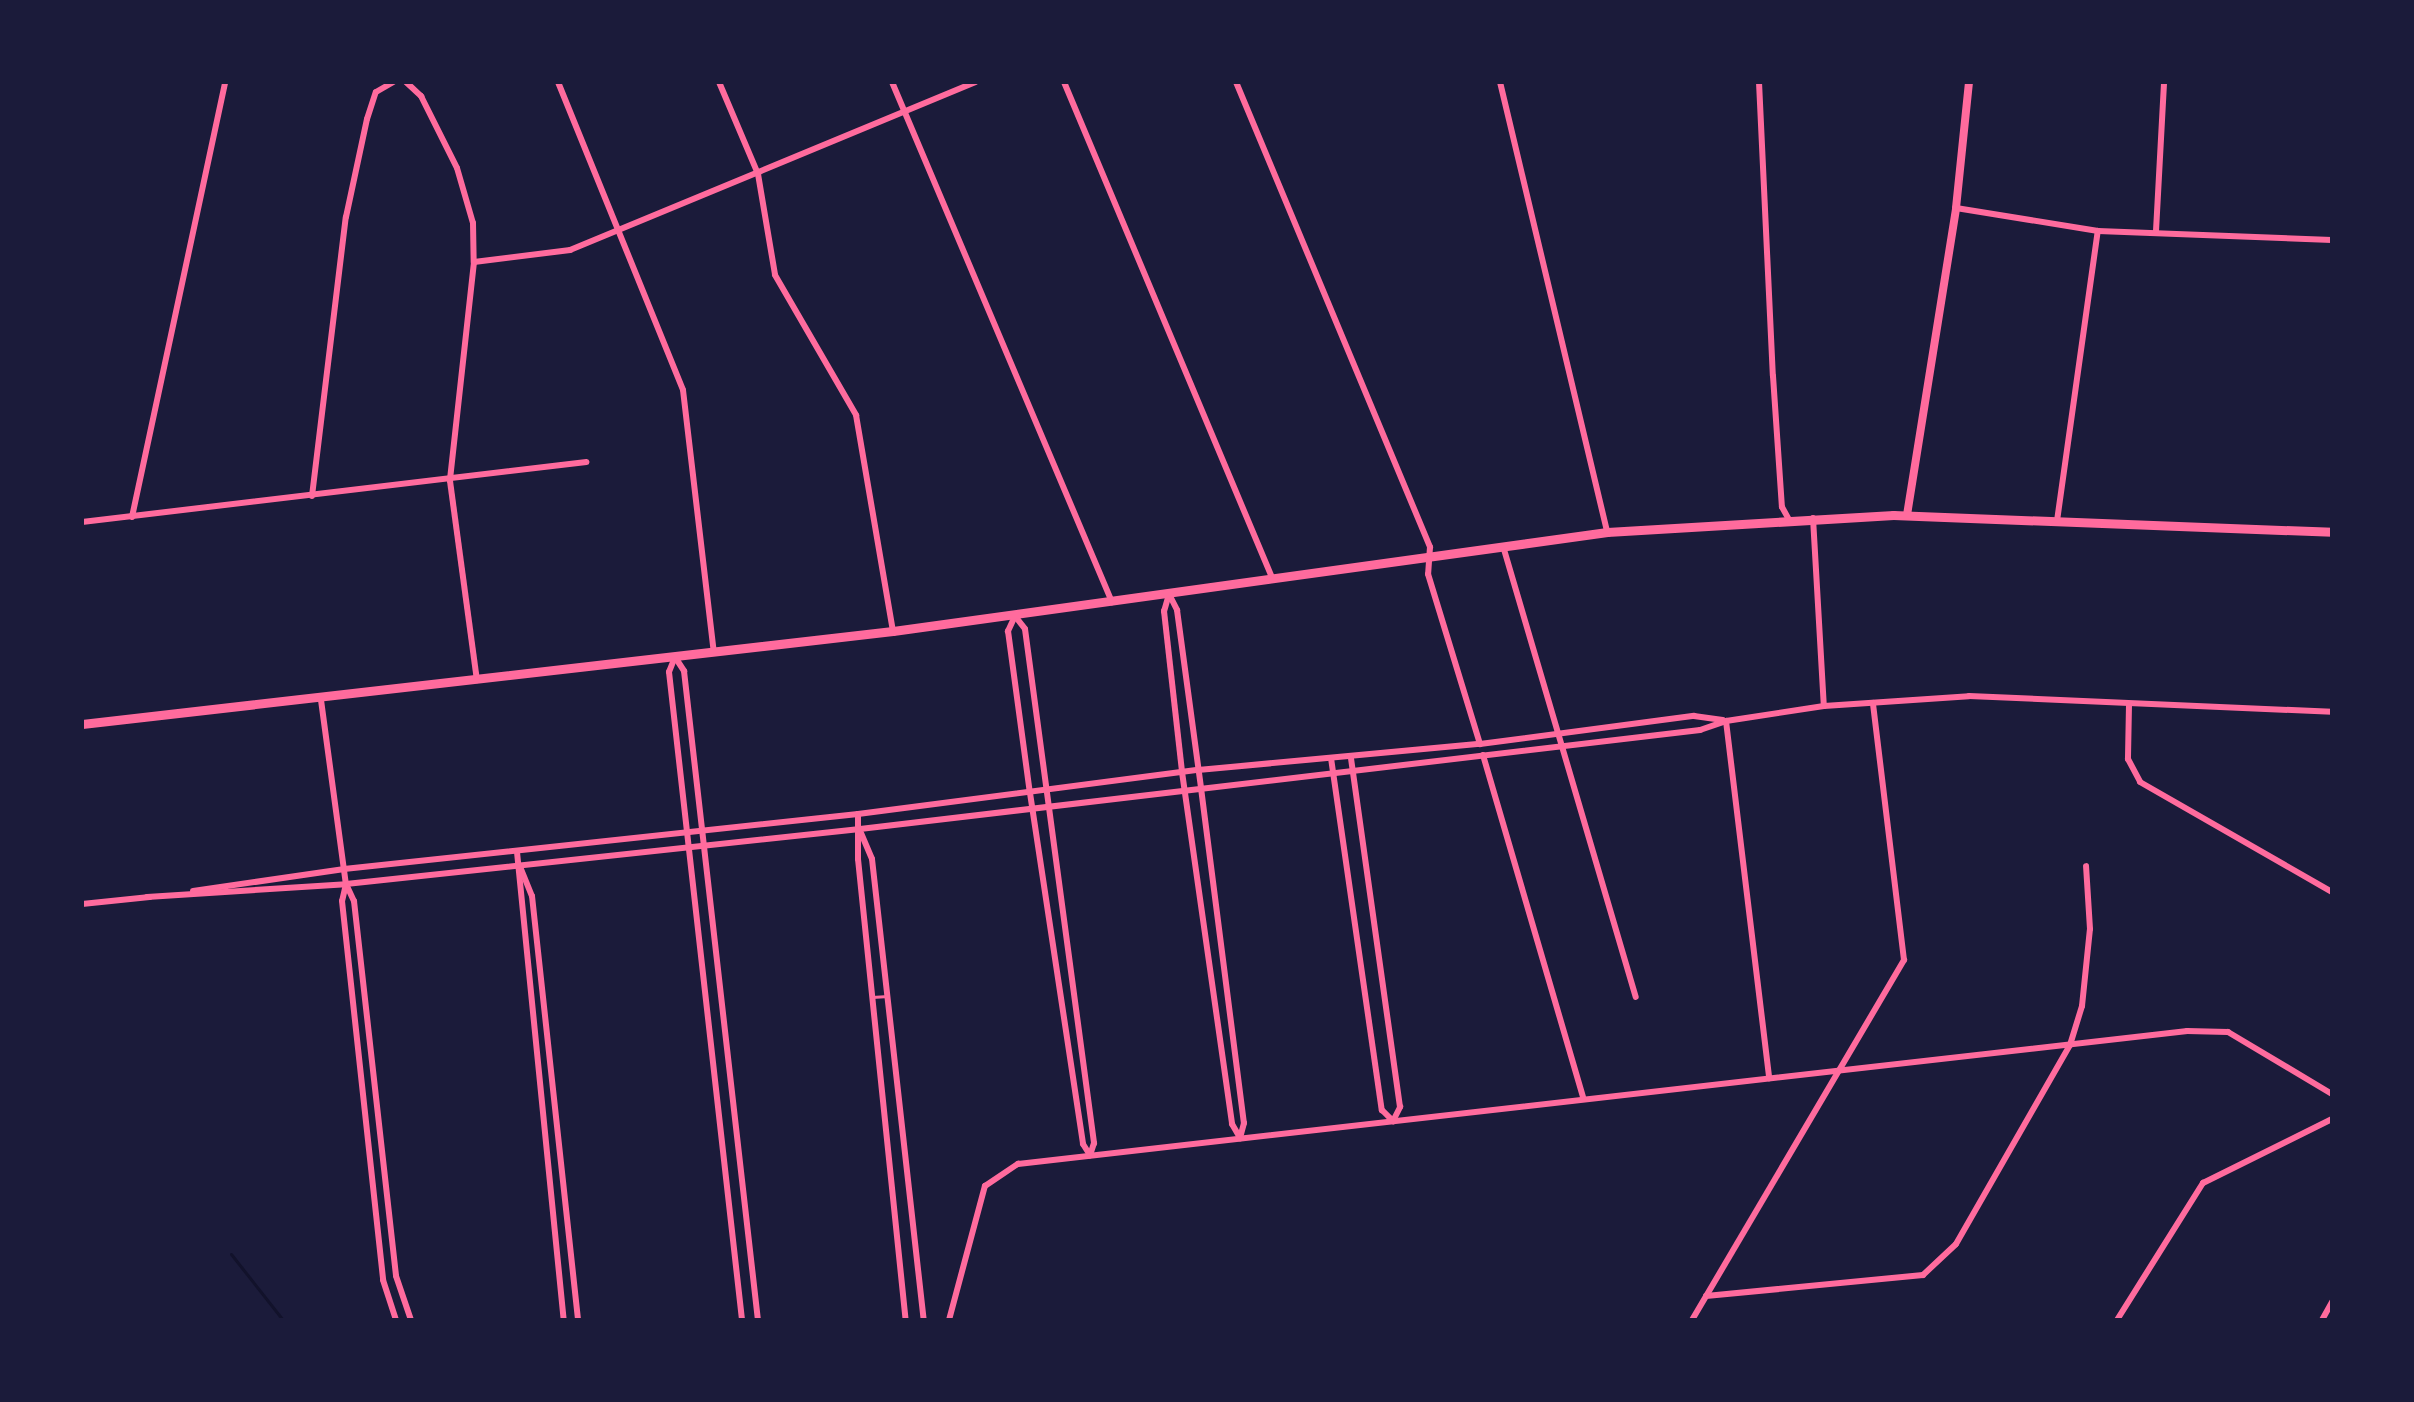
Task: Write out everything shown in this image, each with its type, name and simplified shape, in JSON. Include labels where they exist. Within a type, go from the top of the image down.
[{"type":"main road","points":[[82,724],[321,700],[1015,616],[1427,560],[1607,532],[1788,518],[1907,515],[2332,532]]},
{"type":"street","points":[[132,517],[225,82]]},
{"type":"street","points":[[312,496],[346,217],[367,119],[376,92],[393,82]]},
{"type":"street","points":[[406,82],[423,100],[469,201],[474,262],[450,481],[477,680]]},
{"type":"street","points":[[558,82],[683,390],[714,652]]},
{"type":"street","points":[[719,82],[758,174],[775,275],[856,415],[893,631]]},
{"type":"street","points":[[892,82],[1112,602]]},
{"type":"street","points":[[474,262],[570,250],[976,82]]},
{"type":"street","points":[[1064,82],[1273,580]]},
{"type":"street","points":[[1236,82],[1430,547],[1427,560],[1583,1097]]},
{"type":"street","points":[[1500,82],[1607,532]]},
{"type":"street","points":[[1759,82],[1773,376],[1782,507],[1788,518]]},
{"type":"street","points":[[1907,515],[1956,208],[1969,82]]},
{"type":"street","points":[[2156,231],[2164,82]]},
{"type":"street","points":[[1956,208],[2098,231],[2332,240]]},
{"type":"street","points":[[2057,521],[2098,231]]},
{"type":"street","points":[[82,522],[450,481],[586,462]]},
{"type":"street","points":[[1813,518],[1824,706]]},
{"type":"street","points":[[1503,546],[1636,997]]},
{"type":"street","points":[[1169,594],[1177,610],[1201,788],[1244,1123],[1240,1138]]},
{"type":"street","points":[[1169,594],[1164,611],[1182,772],[1232,1124],[1240,1138]]},
{"type":"street","points":[[1015,616],[1025,629],[1094,1143],[1090,1155],[1083,1144],[1030,793],[1008,631],[1015,616]]},
{"type":"street","points":[[675,657],[684,671],[758,1320]]},
{"type":"street","points":[[675,657],[669,672],[742,1320]]},
{"type":"street","points":[[147,897],[346,884],[860,829],[1700,730],[1726,721],[1824,706],[1969,696],[2332,712]]},
{"type":"street","points":[[321,700],[346,884],[354,901],[396,1276],[411,1320]]},
{"type":"street","points":[[1020,704],[1035,703]]},
{"type":"street","points":[[1692,1320],[1904,960],[1873,703]]},
{"type":"street","points":[[2129,705],[2128,759],[2140,782],[2332,892]]},
{"type":"street","points":[[82,904],[344,869],[1047,792],[1198,770],[1480,744],[1694,716],[1726,721]]},
{"type":"street","points":[[1726,721],[1769,1078]]},
{"type":"street","points":[[1351,757],[1400,1107],[1393,1121]]},
{"type":"street","points":[[1331,758],[1382,1110],[1393,1121]]},
{"type":"street","points":[[858,814],[886,1146],[906,1320]]},
{"type":"street","points":[[860,829],[872,859],[924,1320]]},
{"type":"street","points":[[517,852],[564,1320]]},
{"type":"street","points":[[520,865],[532,896],[578,1320]]},
{"type":"street","points":[[1706,1296],[1923,1275],[1956,1244],[2070,1045],[2082,1006],[2090,929],[2086,866]]},
{"type":"street","points":[[346,884],[342,901],[383,1280],[396,1320]]},
{"type":"street","points":[[949,1320],[985,1186],[992,1177],[1018,1164],[1583,1097],[2187,1031],[2228,1032],[2332,1094]]},
{"type":"street","points":[[2117,1320],[2203,1183],[2332,1119]]},
{"type":"street","points":[[2322,1320],[2332,1302]]},
{"type":"lane","points":[[1060,987],[1073,986]]},
{"type":"lane","points":[[872,997],[888,996]]},
{"type":"lane","points":[[886,1146],[903,1144]]},
{"type":"lane","points":[[901,1284],[918,1283]]},
{"type":"waterway","points":[[231,1254],[283,1320]]}]
